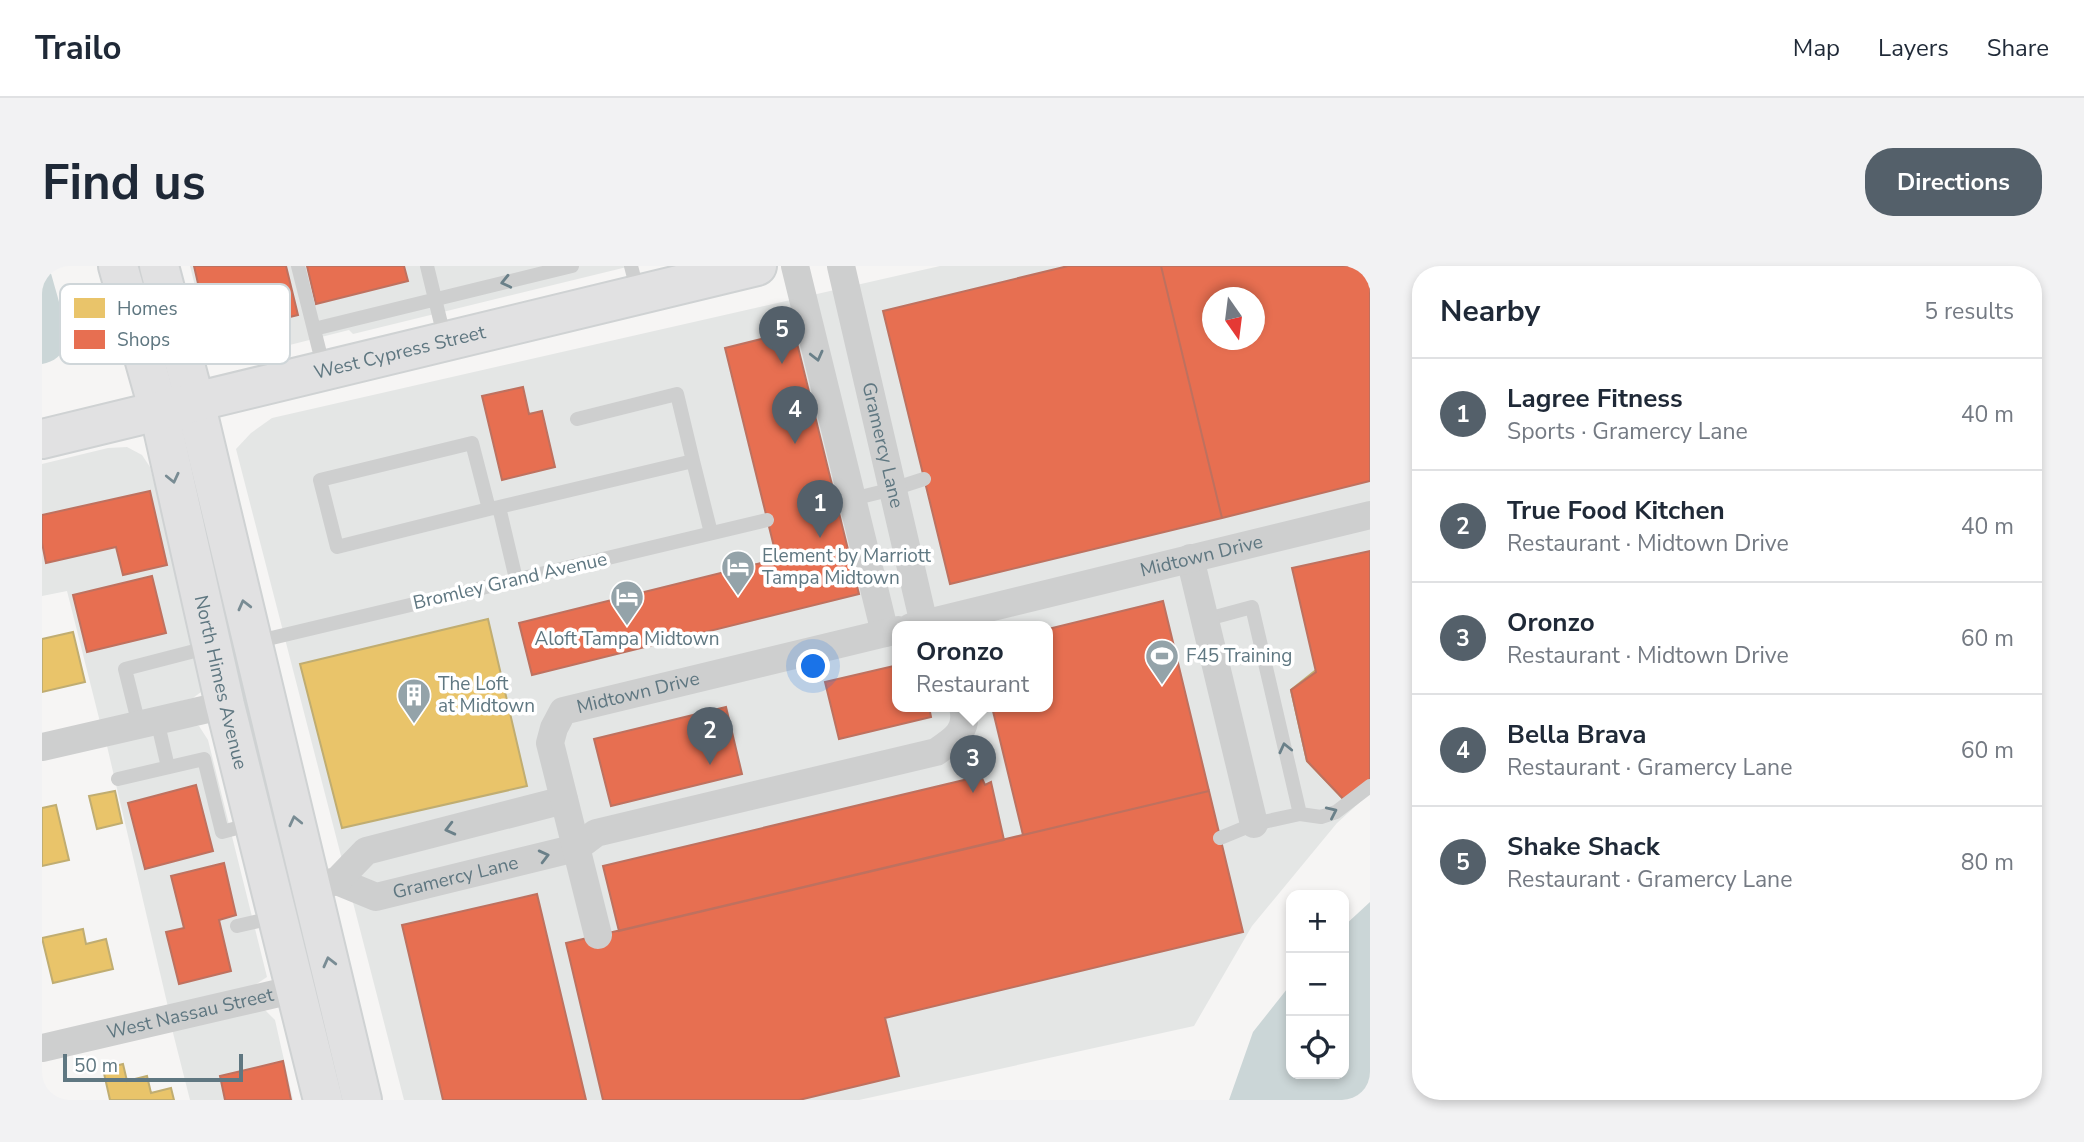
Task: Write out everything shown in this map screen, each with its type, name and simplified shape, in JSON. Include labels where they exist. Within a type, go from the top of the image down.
[{"type":"street","name":"North Himes Avenue","points":[[118,266],[123,284]]},
{"type":"street","name":"North Himes Avenue","points":[[159,266],[164,284]]},
{"type":"street","name":"West Cypress Street","points":[[42,439],[446,341],[635,280],[757,266]]},
{"type":"street","points":[[794,266],[844,501],[914,621]]},
{"type":"street","name":"Gramercy Lane","points":[[841,266],[893,489],[916,621]]},
{"type":"street","name":"North Himes Avenue","points":[[146,364],[159,411],[225,705],[323,1100]]},
{"type":"street","name":"North Himes Avenue","points":[[185,364],[253,642],[324,884],[362,1100]]},
{"type":"street","name":"Midtown Drive","points":[[937,621],[1370,515]]},
{"type":"street","points":[[1190,558],[1254,824]]},
{"type":"street","name":"Midtown Drive","points":[[598,936],[550,743],[554,727],[563,711],[892,632]]},
{"type":"street","points":[[42,747],[225,705]]},
{"type":"street","name":"Gramercy Lane","points":[[324,884],[376,897],[576,848],[596,833],[936,752],[957,738],[965,718],[964,712]]},
{"type":"street","points":[[276,906],[324,884],[366,851],[564,800]]},
{"type":"street","points":[[296,989],[315,1000],[342,1100]]},
{"type":"street","name":"West Nassau Street","points":[[42,1048],[296,989]]},
{"type":"lane","points":[[298,266],[325,370]]},
{"type":"lane","points":[[427,266],[446,341]]},
{"type":"lane","points":[[314,329],[572,266]]},
{"type":"lane","points":[[577,418],[677,394],[710,533]]},
{"type":"lane","points":[[516,579],[494,508],[472,443],[320,480],[337,547],[494,508],[693,461]]},
{"type":"lane","points":[[844,501],[925,479]]},
{"type":"lane","name":"Bromley Grand Avenue","points":[[253,642],[767,520]]},
{"type":"lane","points":[[1204,620],[1252,607],[1300,814]]},
{"type":"lane","points":[[168,767],[125,668],[212,647]]},
{"type":"lane","points":[[118,779],[204,759],[222,832],[255,823]]},
{"type":"lane","points":[[1220,838],[1254,824],[1300,814],[1321,817],[1336,812],[1370,786]]},
{"type":"lane","points":[[237,926],[276,906]]},
{"type":"shaded area","points":[[42,266],[49,266],[60,307],[60,354],[54,360],[42,364]]},
{"type":"shaded area","points":[[190,266],[631,266],[353,334],[349,330],[290,345],[290,284],[194,284]]},
{"type":"shaded area","points":[[940,266],[1370,266],[1370,793],[1337,823],[1252,926],[1194,1026],[859,1100],[404,1100],[236,449],[251,433],[272,418]]},
{"type":"shaded area","points":[[127,447],[142,455],[150,467],[206,680],[201,692],[193,698],[100,722],[67,591],[42,596],[42,464],[108,448]]},
{"type":"shaded area","points":[[199,726],[208,740],[267,977],[255,985],[168,1007],[107,746],[181,727]]},
{"type":"shaded area","points":[[1370,902],[1370,1100],[1229,1100],[1253,1032],[1286,990],[1286,1079],[1349,1079],[1349,921]]},
{"type":"shaded area","points":[[264,1009],[275,1020],[293,1100],[190,1100],[172,1029]]},
{"type":"building: Homes","name":"The Loft at Midtown","points":[[488,619],[527,786],[342,828],[300,664]]},
{"type":"building: Homes","points":[[1370,627],[1370,788],[1350,806],[1307,761],[1291,690]]},
{"type":"building: Homes","points":[[73,632],[85,682],[42,692],[42,639]]},
{"type":"building: Homes","points":[[115,791],[122,823],[97,829],[89,796]]},
{"type":"building: Homes","points":[[56,805],[69,860],[42,866],[42,808]]},
{"type":"building: Homes","points":[[83,929],[86,944],[106,939],[113,969],[53,983],[42,938]]},
{"type":"building: Homes","points":[[123,1064],[127,1081],[147,1076],[151,1093],[171,1088],[174,1100],[110,1100],[103,1069]]},
{"type":"building: Shops","points":[[194,266],[286,266],[298,315],[290,317],[290,284],[198,284]]},
{"type":"building: Shops","points":[[307,266],[404,266],[408,281],[316,304]]},
{"type":"building: Shops","points":[[1068,266],[1161,266],[1222,518],[950,584],[883,311]]},
{"type":"building: Shops","points":[[1161,266],[1370,266],[1370,481],[1222,518]]},
{"type":"building: Shops","points":[[794,331],[859,594],[532,675],[519,623],[777,559],[725,348]]},
{"type":"building: Shops","points":[[523,387],[529,414],[542,411],[555,467],[502,480],[482,396]]},
{"type":"building: Shops","points":[[150,491],[167,565],[123,575],[116,547],[46,563],[42,543],[42,515]]},
{"type":"building: Shops","points":[[1370,551],[1370,788],[1350,806],[1307,761],[1291,690],[1316,672],[1292,568]]},
{"type":"building: Shops","points":[[152,576],[166,633],[87,652],[73,595]]},
{"type":"building: Shops","points":[[1163,601],[1209,791],[1023,835],[993,712],[1053,712],[1053,628]]},
{"type":"building: Shops","points":[[892,666],[892,712],[930,712],[931,717],[839,739],[825,682]]},
{"type":"building: Shops","points":[[726,707],[742,774],[611,806],[594,739]]},
{"type":"building: Shops","points":[[981,776],[985,785],[991,782],[1004,840],[619,931],[603,866]]},
{"type":"building: Shops","points":[[196,785],[213,851],[145,869],[128,803]]},
{"type":"building: Shops","points":[[1209,791],[1243,932],[885,1018],[899,1076],[799,1100],[603,1100],[566,943]]},
{"type":"building: Shops","points":[[224,863],[236,915],[219,920],[231,971],[179,984],[166,932],[184,928],[171,876]]},
{"type":"building: Shops","points":[[537,894],[586,1100],[443,1100],[402,925]]},
{"type":"building: Shops","points":[[283,1061],[291,1100],[225,1100],[220,1076]]},
{"type":"place","name":"Shake Shack","points":[[782,364]]},
{"type":"place","name":"Bella Brava","points":[[795,444]]},
{"type":"place","name":"Lagree Fitness","points":[[820,538]]},
{"type":"place","name":"Element by Marriott Tampa Midtown","points":[[738,597]]},
{"type":"place","name":"Aloft Tampa Midtown","points":[[627,627]]},
{"type":"place","name":"F45 Training","points":[[1162,686]]},
{"type":"place","name":"The Loft at Midtown","points":[[414,725]]},
{"type":"place","name":"True Food Kitchen","points":[[710,765]]},
{"type":"place","name":"Oronzo","points":[[973,793]]}]
